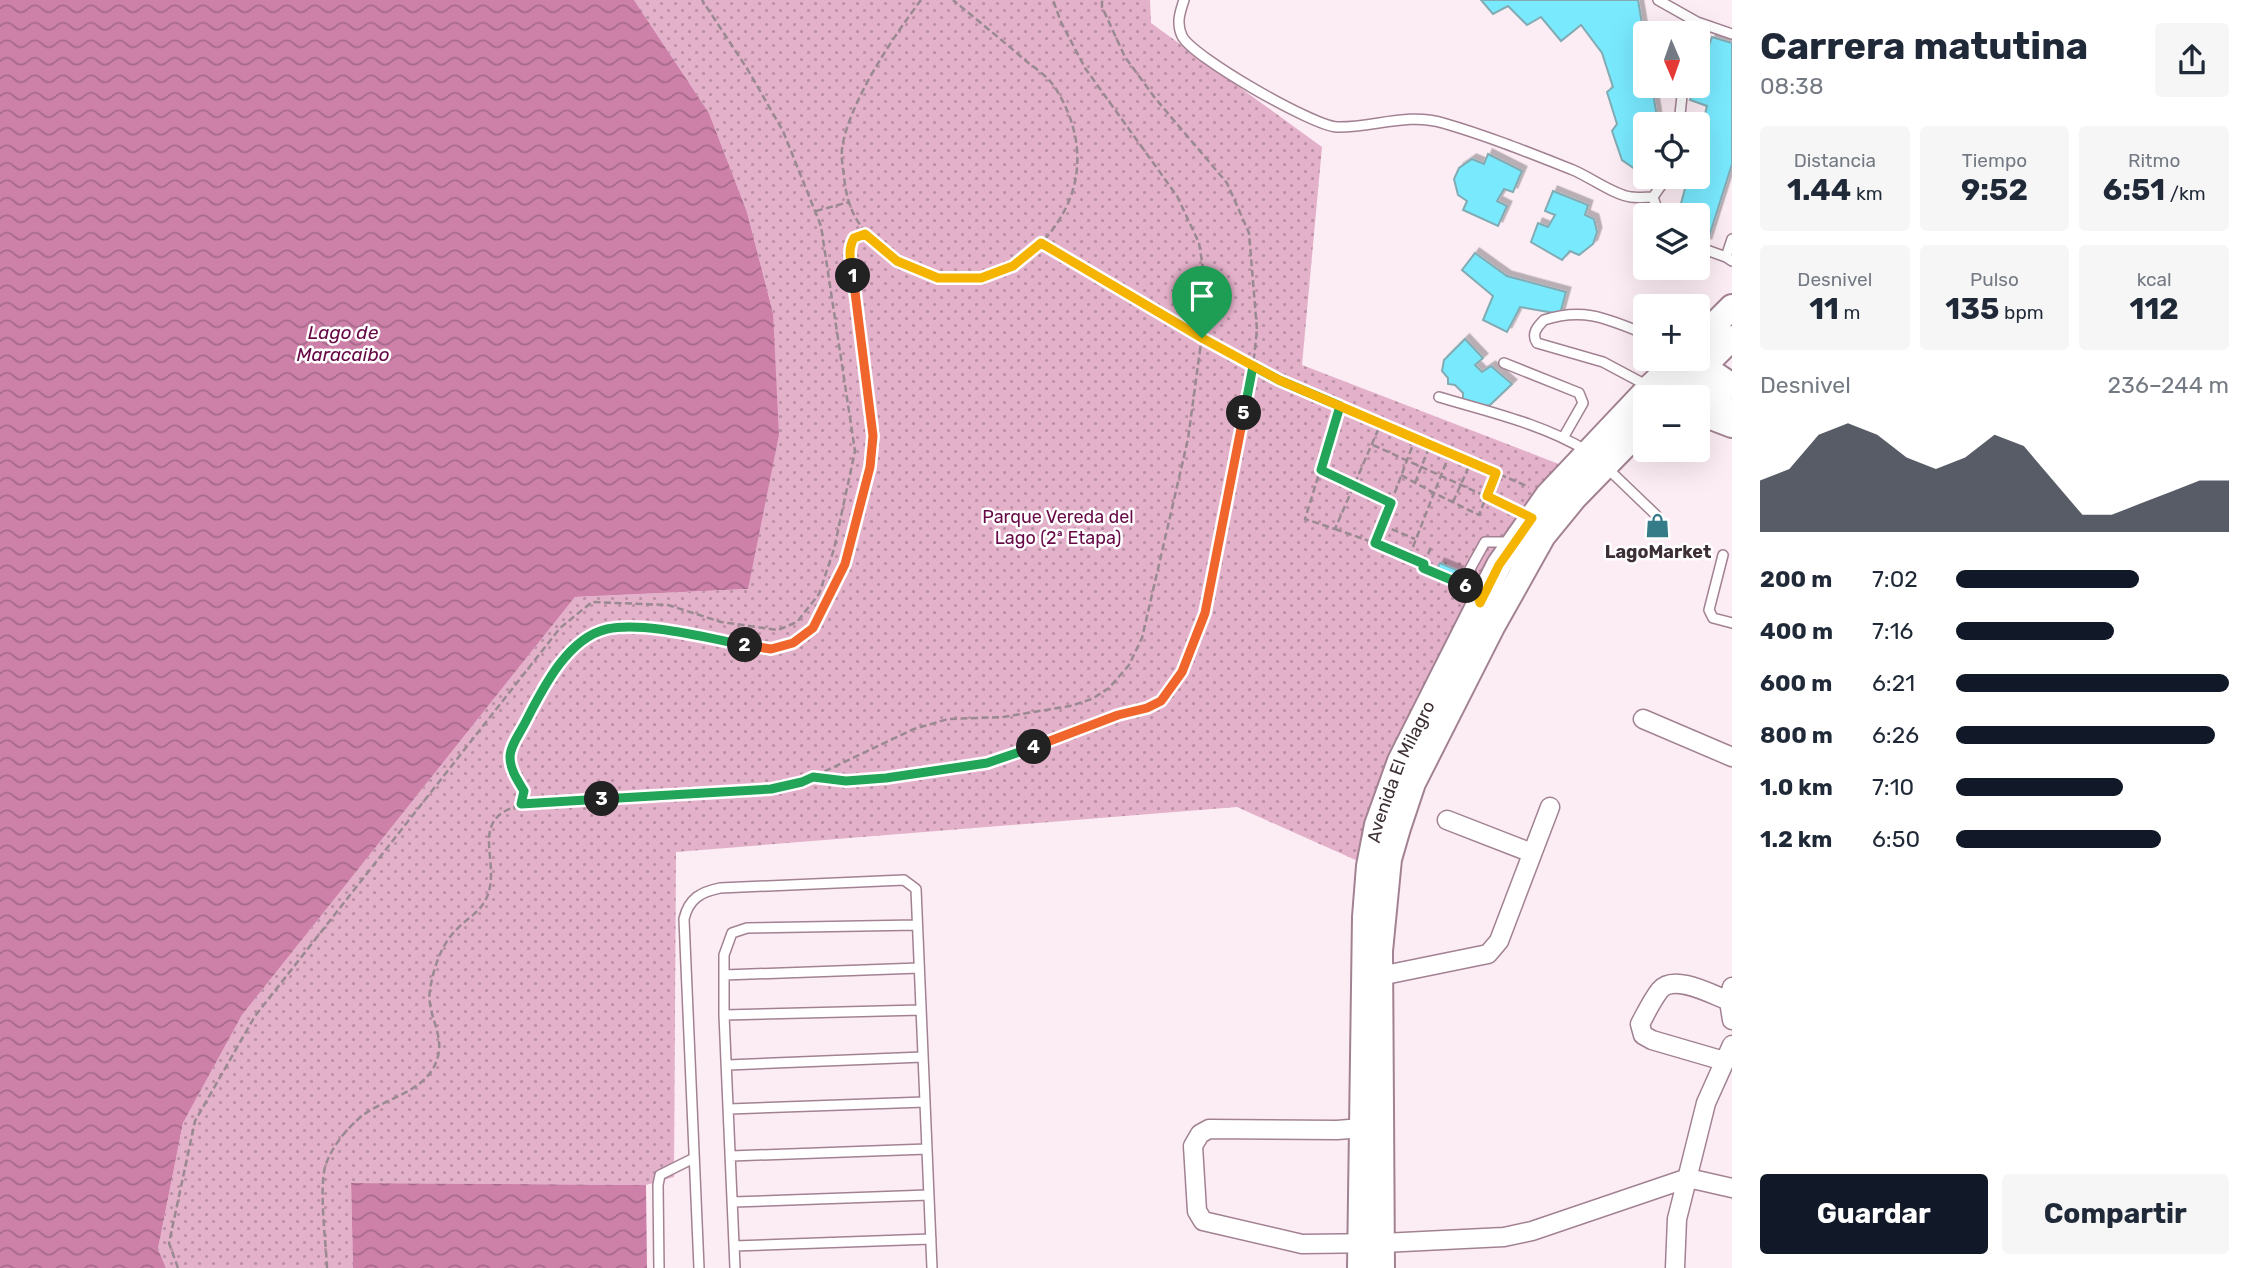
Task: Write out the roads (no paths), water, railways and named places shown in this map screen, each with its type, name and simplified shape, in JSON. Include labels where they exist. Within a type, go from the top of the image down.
[{"type":"main road","points":[[1710,329],[1732,307]]},
{"type":"main road","name":"Avenida El Milagro","points":[[1710,357],[1730,346]]},
{"type":"main road","points":[[1685,371],[1732,386]]},
{"type":"main road","points":[[1685,371],[1732,414]]},
{"type":"main road","name":"Avenida El Milagro","points":[[1654,385],[1685,371]]},
{"type":"main road","name":"Avenida El Milagro","points":[[1360,1268],[1372,1243],[1380,951],[1388,859],[1413,783],[1492,627],[1543,536],[1574,498],[1597,459],[1633,410]]},
{"type":"main road","points":[[1710,417],[1732,425]]},
{"type":"main road","name":"Avenida El Milagro","points":[[1382,1268],[1372,1243],[1362,1128],[1365,917],[1369,866],[1377,825],[1400,761],[1478,597],[1548,495],[1633,434]]},
{"type":"street","points":[[1643,719],[1732,757]]},
{"type":"street","points":[[1380,976],[1488,954],[1499,941],[1549,807]]},
{"type":"street","points":[[1447,820],[1532,853]]},
{"type":"street","points":[[1675,1268],[1677,1219],[1706,1103],[1728,1053],[1652,1040],[1643,1035],[1640,1024],[1662,988],[1669,983],[1679,982],[1731,994],[1732,1020]]},
{"type":"street","points":[[1362,1128],[1209,1129],[1200,1134],[1193,1146],[1197,1211],[1203,1221],[1302,1244],[1372,1243],[1504,1237],[1532,1231],[1688,1178],[1732,1188]]},
{"type":"lane","points":[[1184,0],[1178,18],[1183,37],[1204,56],[1261,93],[1315,121],[1335,127],[1409,119],[1438,121],[1500,141],[1579,172],[1629,197],[1653,197]]},
{"type":"lane","points":[[1658,0],[1695,21]]},
{"type":"lane","points":[[1710,26],[1732,34]]},
{"type":"lane","points":[[1653,197],[1659,189]]},
{"type":"lane","points":[[1653,197],[1655,203]]},
{"type":"lane","points":[[1710,252],[1729,259],[1732,239]]},
{"type":"lane","points":[[1633,329],[1604,317],[1576,313],[1544,320],[1534,332],[1534,338],[1537,343],[1603,362],[1646,385]]},
{"type":"lane","points":[[1504,363],[1579,393],[1583,403],[1563,438]]},
{"type":"lane","points":[[1439,397],[1519,421],[1563,438],[1597,459],[1656,515]]},
{"type":"lane","points":[[1723,555],[1709,610],[1713,618],[1732,623]]},
{"type":"lane","points":[[699,1268],[684,919],[687,907],[703,891],[720,888],[904,880],[916,889],[932,1268]]},
{"type":"lane","points":[[735,1268],[724,1015],[724,955],[732,933],[747,928],[918,925]]},
{"type":"lane","points":[[724,975],[919,968]]},
{"type":"lane","points":[[724,1015],[921,1010]]},
{"type":"lane","points":[[728,1065],[923,1057]]},
{"type":"lane","points":[[729,1109],[925,1102]]},
{"type":"lane","points":[[731,1156],[927,1149]]},
{"type":"lane","points":[[659,1268],[657,1185],[660,1175],[694,1157]]},
{"type":"lane","points":[[733,1202],[929,1195]]},
{"type":"lane","points":[[734,1246],[931,1240]]},
{"type":"water","name":"Lago de Maracaibo","points":[[0,0],[634,0],[709,113],[747,212],[773,313],[779,435],[748,589],[575,597],[242,1015],[183,1123],[158,1249],[166,1268],[0,1268]]},
{"type":"water","points":[[351,1183],[646,1185],[647,1268],[353,1268]]},
{"type":"place","name":"LagoMarket","points":[[1658,525]]},
{"type":"park label","name":"Parque Vereda del Lago (2ª Etapa)","points":[[1058,527]]}]
